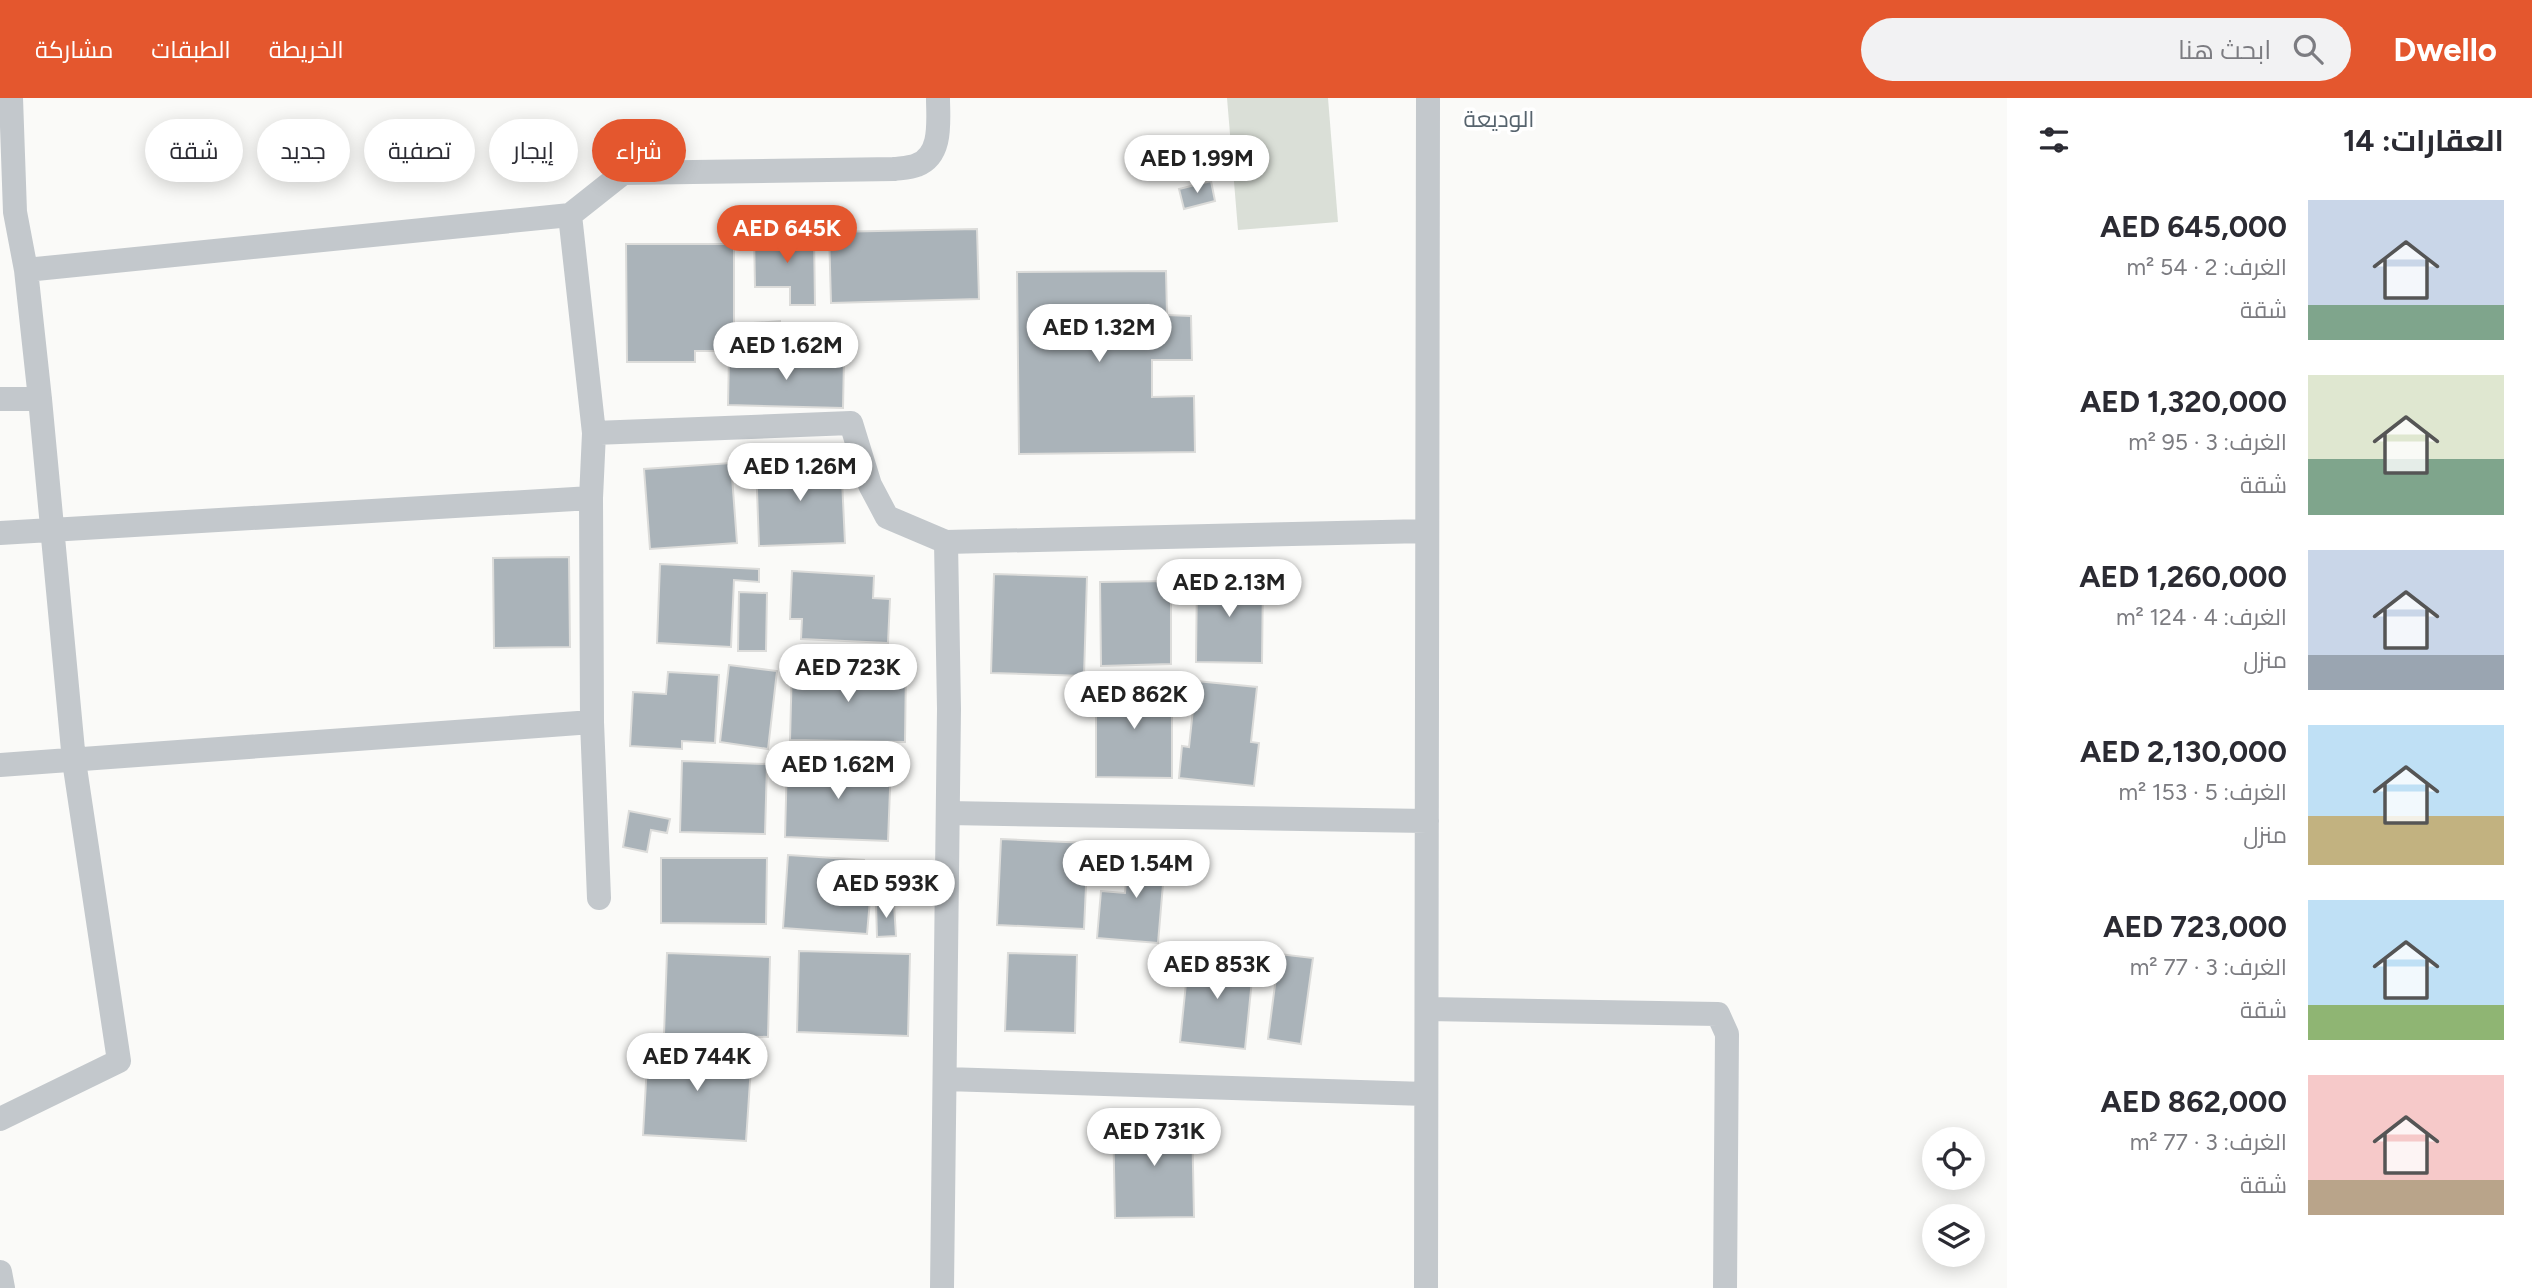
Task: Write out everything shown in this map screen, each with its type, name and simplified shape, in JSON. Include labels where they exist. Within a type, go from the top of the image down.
[{"type":"street","points":[[0,1119],[119,1061],[74,761],[26,270],[8,211],[11,98]]},
{"type":"street","points":[[26,270],[570,215],[623,173],[894,169],[918,165],[931,155],[937,143],[938,98]]},
{"type":"street","points":[[1426,1288],[1428,98]]},
{"type":"street","points":[[570,215],[594,433],[591,498],[592,722],[599,898]]},
{"type":"street","points":[[0,400],[40,399]]},
{"type":"street","points":[[594,433],[852,423],[870,485],[887,517],[946,542],[1427,531]]},
{"type":"street","points":[[0,533],[591,498]]},
{"type":"street","points":[[942,1288],[949,709],[946,542]]},
{"type":"street","points":[[0,765],[592,722]]},
{"type":"street","points":[[948,813],[1426,821]]},
{"type":"street","points":[[1427,1009],[1718,1014],[1727,1034],[1725,1288]]},
{"type":"street","points":[[944,1079],[1426,1094]]},
{"type":"street","points":[[0,1272],[3,1288]]},
{"type":"shaded area","points":[[1227,98],[1328,98],[1338,222],[1238,230]]},
{"type":"building","points":[[1211,181],[1215,201],[1184,209],[1179,189]]},
{"type":"building","points":[[977,229],[979,299],[831,303],[829,232]]},
{"type":"building","points":[[814,233],[815,305],[790,305],[790,287],[755,287],[754,234]]},
{"type":"building","points":[[626,244],[734,244],[734,336],[721,336],[721,351],[695,351],[695,362],[627,362]]},
{"type":"building","points":[[1166,271],[1167,315],[1191,316],[1192,360],[1152,360],[1152,397],[1194,396],[1195,452],[1019,454],[1017,272]]},
{"type":"building","points":[[780,321],[781,341],[755,343],[754,323]]},
{"type":"building","points":[[729,355],[844,358],[843,408],[728,405]]},
{"type":"building","points":[[841,459],[845,543],[759,546],[756,463]]},
{"type":"building","points":[[731,463],[737,543],[650,549],[644,469]]},
{"type":"building","points":[[569,557],[570,647],[494,648],[493,558]]},
{"type":"building","points":[[660,564],[759,569],[759,582],[734,580],[731,647],[657,643]]},
{"type":"building","points":[[792,571],[874,576],[873,598],[890,599],[888,643],[801,639],[802,619],[790,619]]},
{"type":"building","points":[[994,574],[1087,577],[1084,676],[991,673]]},
{"type":"building","points":[[1197,575],[1263,576],[1262,663],[1196,662]]},
{"type":"building","points":[[1171,581],[1171,664],[1101,666],[1100,582]]},
{"type":"building","points":[[739,592],[767,593],[766,651],[738,651]]},
{"type":"building","points":[[729,665],[777,671],[768,749],[720,742]]},
{"type":"building","points":[[792,665],[906,667],[905,742],[790,740]]},
{"type":"building","points":[[668,672],[719,675],[715,743],[682,741],[682,749],[630,746],[633,692],[666,694]]},
{"type":"building","points":[[1196,681],[1257,687],[1251,742],[1259,743],[1254,786],[1179,778],[1182,746],[1189,747]]},
{"type":"building","points":[[1096,685],[1172,685],[1172,778],[1096,777]]},
{"type":"building","points":[[682,761],[767,764],[765,834],[680,832]]},
{"type":"building","points":[[787,761],[891,764],[888,841],[785,837]]},
{"type":"building","points":[[629,811],[670,819],[667,833],[651,830],[647,852],[623,847]]},
{"type":"building","points":[[1001,839],[1088,843],[1084,929],[997,925]]},
{"type":"building","points":[[1104,843],[1127,849],[1122,872],[1099,866]]},
{"type":"building","points":[[1129,846],[1166,849],[1158,943],[1097,938],[1101,891],[1125,893]]},
{"type":"building","points":[[788,855],[864,860],[861,900],[870,900],[867,934],[783,928]]},
{"type":"building","points":[[661,858],[767,858],[766,924],[661,923]]},
{"type":"building","points":[[876,904],[894,904],[896,936],[877,937]]},
{"type":"building","points":[[799,951],[910,954],[908,1036],[797,1032]]},
{"type":"building","points":[[667,953],[770,957],[768,1037],[664,1034]]},
{"type":"building","points":[[1008,953],[1077,955],[1075,1033],[1005,1031]]},
{"type":"building","points":[[1189,954],[1254,960],[1245,1049],[1180,1042]]},
{"type":"building","points":[[1279,954],[1313,958],[1301,1044],[1268,1039]]},
{"type":"building","points":[[648,1046],[752,1052],[746,1141],[643,1135]]},
{"type":"building","points":[[1192,1117],[1194,1217],[1115,1218],[1113,1118]]},
{"type":"district","name":"الوديعة","points":[[1499,119]]}]
